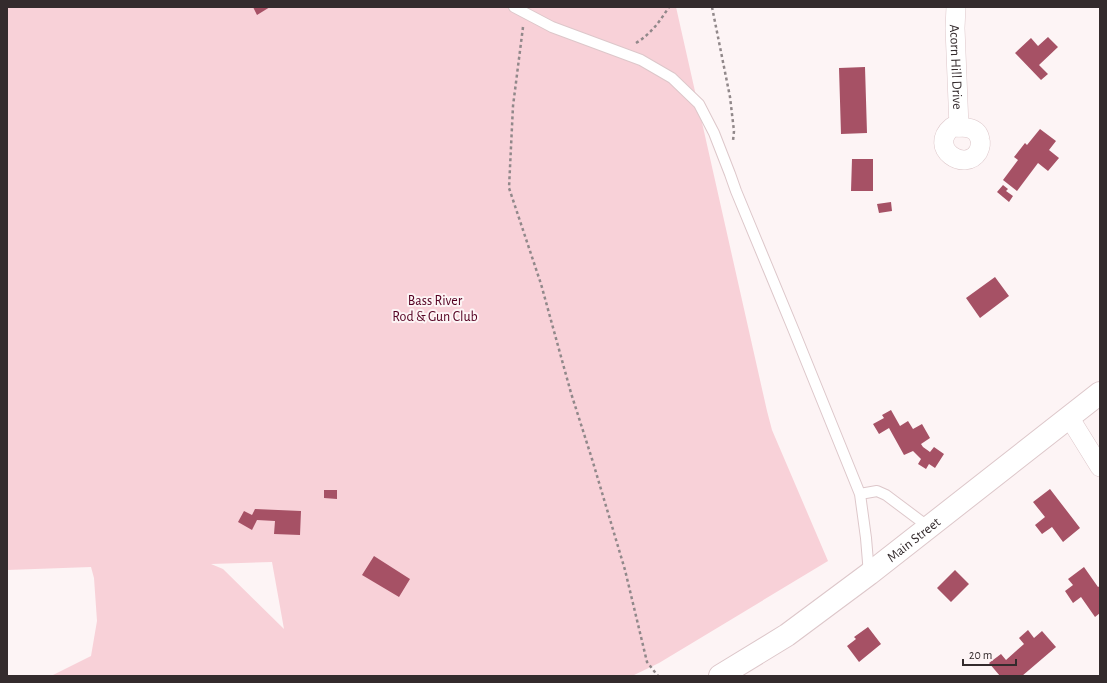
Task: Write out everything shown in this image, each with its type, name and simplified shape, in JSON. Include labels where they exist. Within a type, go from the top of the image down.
[{"type":"main road","name":"Main Street","points":[[720,676],[787,635],[870,574],[1100,393]]},
{"type":"street","name":"Acorn Hill Drive","points":[[956,7],[955,28],[959,127]]},
{"type":"street","points":[[1069,417],[1100,467]]},
{"type":"lane","points":[[514,7],[552,27],[641,60],[672,78],[699,104],[714,133],[736,192],[860,494],[870,574]]},
{"type":"lane","points":[[860,494],[877,491],[886,494],[930,528]]},
{"type":"path","points":[[612,48],[628,47],[642,39],[655,27],[669,7]]},
{"type":"path","points":[[712,7],[731,104],[734,131],[730,174]]},
{"type":"path","points":[[525,13],[513,106],[509,188],[541,284],[571,393],[625,570],[647,662],[658,676]]},
{"type":"green space","name":"Bass River Rod & Gun Club","points":[[7,7],[676,7],[772,430],[828,561],[659,663],[632,676],[51,676],[91,656],[97,621],[94,578],[91,567],[7,570]],"holes":[[[272,562],[284,629],[223,569],[211,564]]]},
{"type":"building","points":[[253,7],[270,7],[257,15]]},
{"type":"building","points":[[1048,37],[1058,47],[1039,65],[1048,74],[1041,80],[1015,53],[1031,38],[1038,46]]},
{"type":"building","points":[[865,67],[867,133],[841,134],[839,68]]},
{"type":"building","points":[[1040,129],[1056,141],[1049,150],[1059,158],[1048,171],[1038,163],[1017,191],[1003,180],[1018,160],[1014,157],[1025,143],[1027,145]]},
{"type":"building","points":[[852,159],[873,159],[873,191],[851,191]]},
{"type":"building","points":[[1003,185],[1008,189],[1006,191],[1013,196],[1009,202],[997,192]]},
{"type":"building","points":[[891,202],[892,211],[879,213],[877,204]]},
{"type":"building","points":[[995,277],[1009,296],[980,318],[966,298]]},
{"type":"building","points":[[891,410],[900,426],[908,421],[913,429],[922,424],[930,438],[921,444],[923,447],[930,452],[934,447],[944,454],[935,468],[929,464],[926,469],[918,464],[921,459],[913,451],[904,455],[889,428],[879,434],[873,424],[884,418],[882,415]]},
{"type":"building","points":[[1050,489],[1080,528],[1063,542],[1052,527],[1042,534],[1035,525],[1045,517],[1033,502]]},
{"type":"building","points":[[324,490],[337,490],[337,499],[324,498]]},
{"type":"building","points":[[255,509],[301,511],[300,535],[274,534],[275,521],[257,520],[252,530],[238,522],[244,511],[252,515]]},
{"type":"building","points":[[374,556],[410,579],[399,597],[362,575]]},
{"type":"building","points":[[1084,567],[1098,587],[1100,586],[1100,613],[1095,617],[1081,597],[1073,603],[1065,591],[1073,585],[1068,579]]},
{"type":"building","points":[[955,570],[969,584],[951,602],[937,588]]},
{"type":"building","points":[[868,627],[881,644],[859,662],[847,646],[856,639],[854,637]]},
{"type":"building","points":[[1028,630],[1034,638],[1042,631],[1056,647],[1022,676],[1000,676],[989,663],[1001,654],[1006,660],[1024,644],[1019,638]]}]
